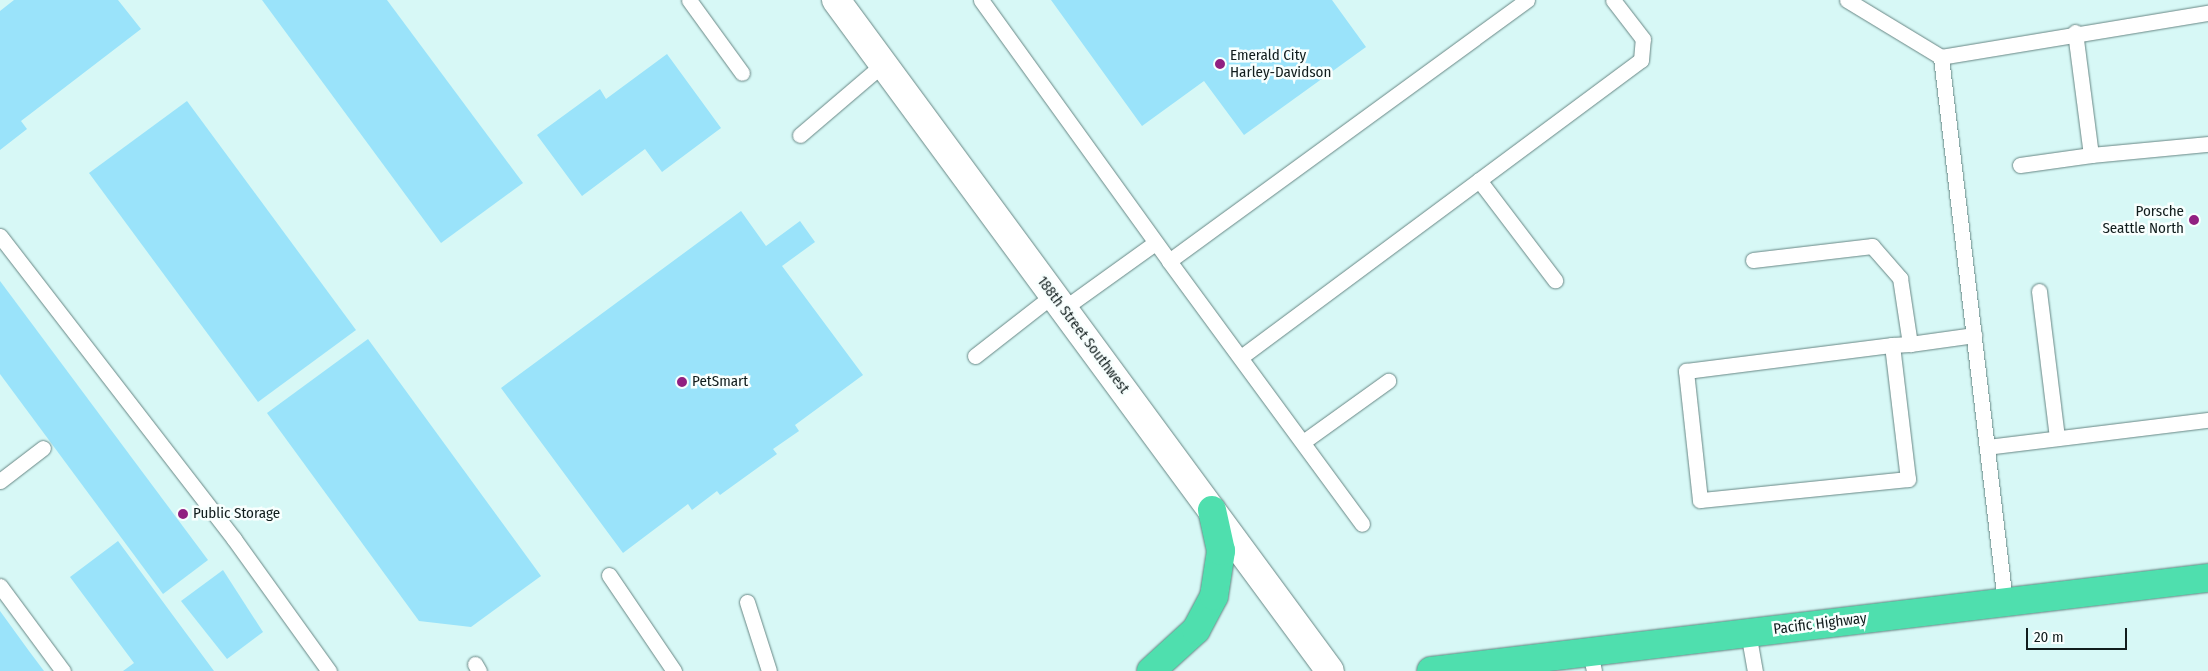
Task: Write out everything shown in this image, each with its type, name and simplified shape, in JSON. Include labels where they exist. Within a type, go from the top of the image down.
[{"type":"highway","points":[[1151,671],[1196,630],[1214,596],[1221,551],[1212,510]]},
{"type":"highway","name":"Pacific Highway","points":[[1431,671],[1592,662],[1748,632],[2208,578]]},
{"type":"street","name":"188th Street Southwest","points":[[836,0],[1330,671]]},
{"type":"lane","points":[[689,0],[742,74]]},
{"type":"lane","points":[[981,0],[1155,243],[1241,356],[1362,524]]},
{"type":"lane","points":[[1169,261],[1527,0]]},
{"type":"lane","points":[[1241,356],[1641,60],[1644,39],[1613,0]]},
{"type":"lane","points":[[1847,0],[1941,57],[2074,32],[2208,13]]},
{"type":"lane","points":[[2074,32],[2091,155]]},
{"type":"lane","points":[[1941,57],[2005,602]]},
{"type":"lane","points":[[800,135],[883,64]]},
{"type":"lane","points":[[2020,165],[2091,155],[2208,144]]},
{"type":"lane","points":[[1479,180],[1555,280]]},
{"type":"lane","points":[[0,236],[234,539],[329,671]]},
{"type":"lane","points":[[974,356],[1155,243]]},
{"type":"lane","points":[[1753,260],[1872,246],[1900,278],[1910,344]]},
{"type":"lane","points":[[2039,291],[2057,438]]},
{"type":"lane","points":[[1892,345],[1908,479],[1700,500],[1686,371],[1892,345],[1910,344],[1974,335]]},
{"type":"lane","points":[[1303,442],[1388,381]]},
{"type":"lane","points":[[1988,447],[2208,420]]},
{"type":"lane","points":[[0,481],[43,448]]},
{"type":"lane","points":[[609,575],[674,671]]},
{"type":"lane","points":[[0,586],[63,671]]},
{"type":"lane","points":[[747,602],[770,671]]},
{"type":"lane","points":[[1748,632],[1755,671]]},
{"type":"building","points":[[14,0],[118,0],[141,29],[21,121],[27,129],[0,150],[0,11]]},
{"type":"building","points":[[262,0],[387,0],[523,183],[441,243]]},
{"type":"building","name":"Emerald City Harley-Davidson","points":[[1051,0],[1332,0],[1366,47],[1244,135],[1204,81],[1142,126]]},
{"type":"building","points":[[667,54],[721,128],[662,172],[645,149],[582,196],[537,135],[600,89],[606,99]]},
{"type":"building","points":[[187,101],[356,330],[258,402],[89,173]]},
{"type":"building","name":"PetSmart","points":[[741,211],[766,246],[800,221],[815,242],[782,266],[863,375],[795,425],[799,431],[773,449],[777,454],[720,495],[717,491],[692,510],[688,504],[623,553],[501,388]]},
{"type":"building","points":[[0,281],[208,560],[163,594],[0,374]]},
{"type":"building","points":[[368,339],[541,576],[471,627],[419,621],[267,413]]},
{"type":"building","points":[[118,541],[214,671],[123,671],[134,663],[70,577]]},
{"type":"building","points":[[223,570],[263,632],[227,659],[181,601]]},
{"type":"building","points":[[0,611],[29,651],[44,671],[0,671]]},
{"type":"place","name":"Emerald City Harley-Davidson","points":[[1220,64]]},
{"type":"place","name":"Porsche Seattle North","points":[[2194,220]]},
{"type":"place","name":"PetSmart","points":[[682,382]]},
{"type":"place","name":"Public Storage","points":[[183,514]]}]
